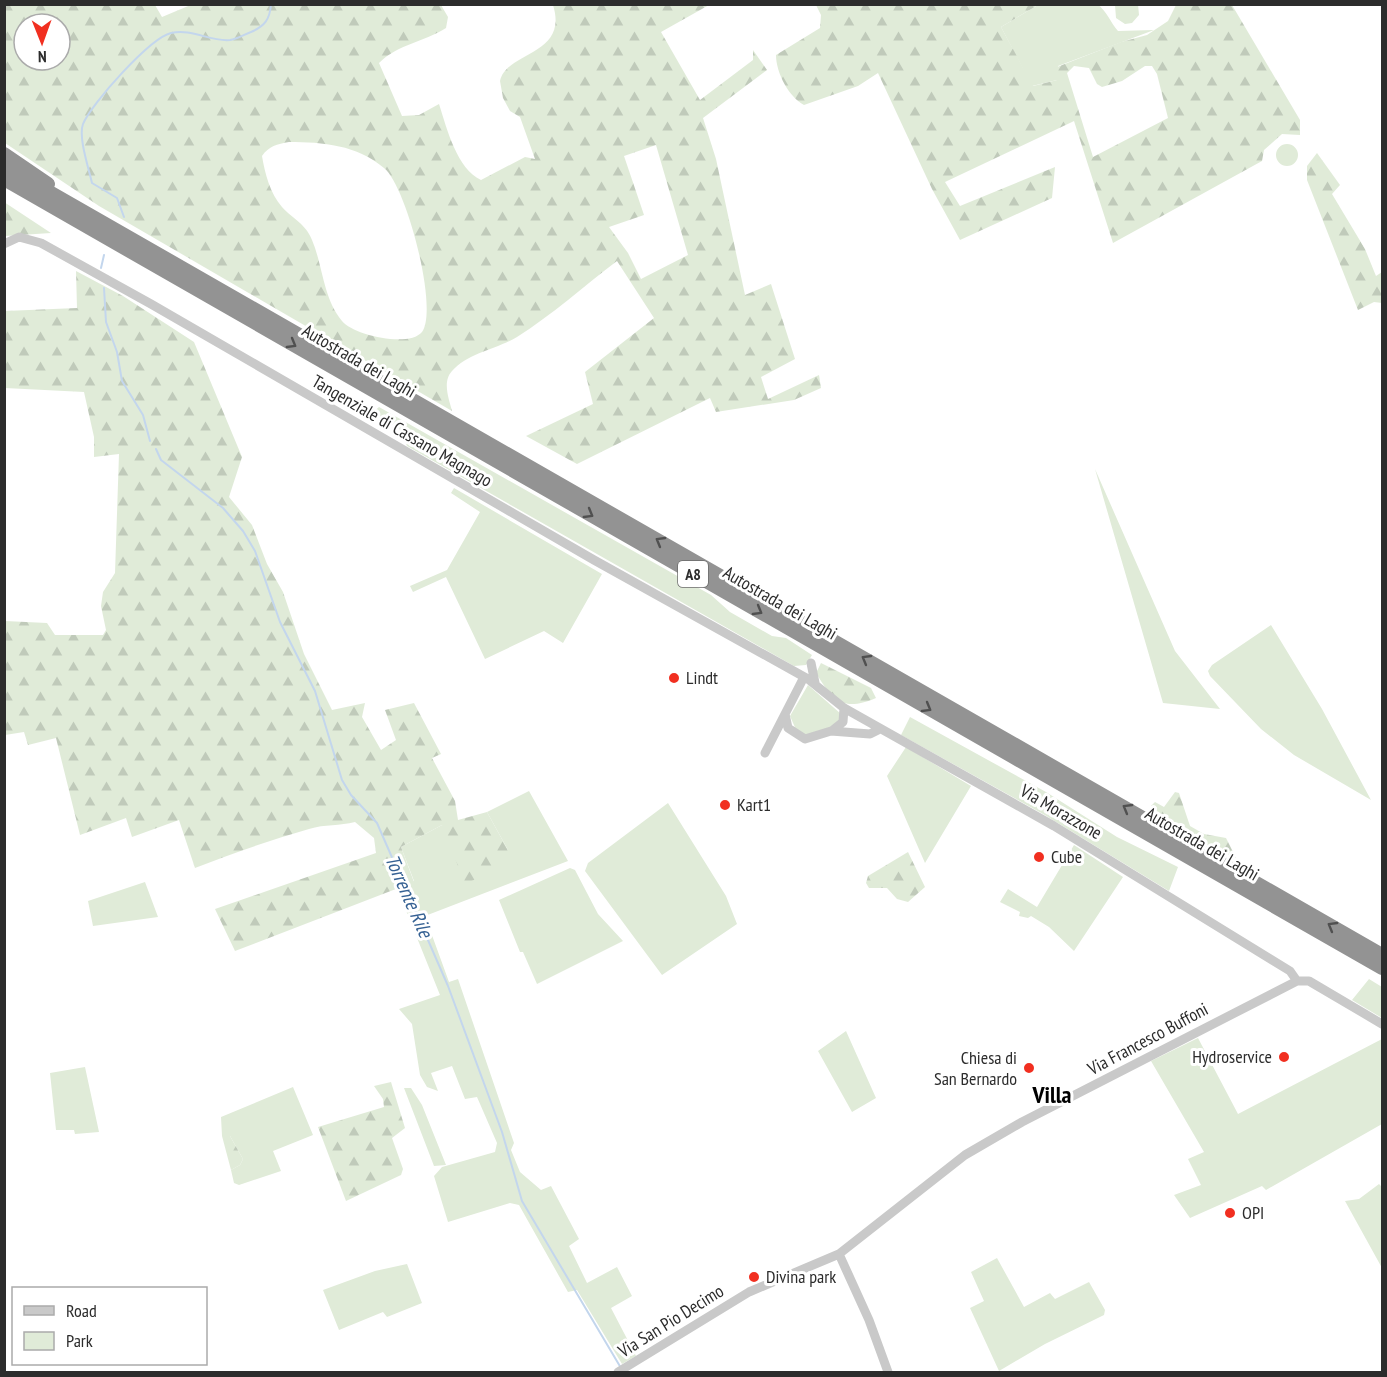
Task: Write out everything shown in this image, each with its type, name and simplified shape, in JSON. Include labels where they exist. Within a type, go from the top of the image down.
[{"type":"highway","points":[[4,154],[33,172],[69,210]]},
{"type":"highway","name":"Autostrada dei Laghi","points":[[4,166],[69,210],[1383,968]]},
{"type":"highway","name":"Autostrada dei Laghi","points":[[4,179],[69,210],[1383,955]]},
{"type":"highway","points":[[4,187],[69,210]]},
{"type":"street","name":"Tangenziale di Cassano Magnago","points":[[4,244],[19,237],[41,243],[804,677]]},
{"type":"street","points":[[811,663],[815,684]]},
{"type":"street","name":"Tangenziale di Cassano Magnago","points":[[782,666],[794,679],[797,690]]},
{"type":"street","points":[[765,753],[804,677]]},
{"type":"street","name":"Via Morazzone","points":[[804,677],[844,708],[1104,856],[1290,971],[1297,981]]},
{"type":"street","points":[[785,714],[788,728],[805,739],[831,731],[843,722],[844,708]]},
{"type":"street","points":[[831,731],[870,734],[880,729]]},
{"type":"street","points":[[1297,981],[1309,981],[1383,1024]]},
{"type":"street","name":"Via Francesco Buffoni","points":[[839,1254],[932,1180],[986,1143],[1297,981]]},
{"type":"street","points":[[839,1254],[869,1320],[888,1372]]},
{"type":"street","name":"Via San Pio Decimo","points":[[618,1372],[749,1292],[839,1254]]},
{"type":"green space","points":[[193,4],[441,5],[448,17],[446,28],[394,51],[379,63],[402,116],[419,115],[439,104],[459,158],[473,175],[481,180],[525,157],[535,159],[520,117],[510,111],[503,98],[500,81],[505,71],[545,44],[552,34],[556,22],[553,5],[709,5],[661,32],[700,100],[753,60],[753,50],[767,70],[703,118],[716,159],[745,295],[771,284],[795,359],[761,377],[768,399],[819,375],[821,388],[794,400],[716,412],[710,398],[577,464],[526,436],[593,404],[585,372],[654,318],[617,261],[517,337],[474,355],[452,371],[447,380],[447,391],[452,411],[99,206],[5,143],[5,5],[155,5],[162,17]],"holes":[[[289,142],[327,144],[363,154],[384,168],[393,179],[410,221],[423,274],[426,319],[422,332],[415,337],[394,339],[369,335],[348,326],[336,312],[309,234],[278,202],[266,176],[262,156],[270,148]],[[656,145],[688,255],[641,279],[628,253],[609,227],[644,215],[624,156]]]},
{"type":"green space","points":[[1097,4],[1118,31],[1154,30],[1058,66],[1057,80],[1032,86],[1001,27],[1038,5]]},
{"type":"green space","points":[[1138,4],[1139,15],[1132,23],[1125,24],[1116,18],[1115,5]]},
{"type":"green space","points":[[816,5],[1038,5],[1001,27],[1033,86],[1057,80],[1057,67],[1121,42],[1147,35],[1168,21],[1176,5],[1232,5],[1300,120],[1300,135],[1282,134],[1264,150],[1262,161],[1113,243],[1074,121],[945,182],[960,206],[1055,167],[1052,198],[960,240],[932,189],[878,73],[858,86],[804,105],[784,84],[776,55],[820,28],[821,15]],"holes":[[[1074,66],[1089,68],[1097,84],[1102,87],[1122,81],[1145,66],[1152,66],[1157,74],[1168,118],[1093,157],[1067,73]]]},
{"type":"green space","points":[[1287,144],[1295,147],[1298,155],[1295,163],[1287,166],[1279,163],[1276,155],[1279,147]]},
{"type":"green space","points":[[1317,153],[1340,185],[1332,194],[1365,249],[1376,276],[1382,272],[1382,303],[1374,302],[1358,310],[1307,180],[1307,166]]},
{"type":"green space","points":[[4,202],[51,233],[5,236]]},
{"type":"green space","points":[[76,271],[123,296],[194,342],[242,457],[229,497],[252,525],[267,564],[283,592],[304,654],[332,710],[365,703],[362,717],[381,750],[396,740],[385,710],[414,703],[441,754],[432,758],[455,801],[458,820],[487,812],[508,850],[498,869],[465,884],[442,825],[401,847],[414,882],[235,951],[215,909],[376,853],[374,838],[355,822],[321,826],[266,842],[195,868],[179,820],[132,837],[126,818],[80,835],[56,738],[28,745],[24,732],[5,735],[5,621],[47,623],[55,635],[103,635],[106,630],[101,606],[103,592],[115,573],[119,454],[94,457],[94,437],[84,392],[5,388],[5,311],[77,308]]},
{"type":"green space","points":[[379,407],[711,595],[730,612],[772,636],[786,638],[812,655],[806,665],[794,666],[407,446],[399,428],[370,415]]},
{"type":"green space","points":[[1095,469],[1175,651],[1220,709],[1163,703]]},
{"type":"green space","points":[[454,488],[602,574],[563,643],[544,631],[485,659],[446,577],[413,592],[410,586],[447,570],[480,512],[451,493]]},
{"type":"green space","points":[[1271,625],[1322,709],[1371,800],[1294,755],[1261,729],[1210,676],[1208,671],[1212,665]]},
{"type":"green space","points":[[821,663],[871,688],[876,698],[855,704],[840,701],[828,691],[816,673]]},
{"type":"green space","points":[[808,685],[841,714],[839,725],[806,735],[797,732],[790,716]]},
{"type":"green space","points":[[910,717],[1046,792],[1117,837],[1178,867],[1169,891],[1043,814],[901,735]]},
{"type":"green space","points":[[906,747],[971,786],[925,863],[887,776]]},
{"type":"green space","points":[[529,791],[568,861],[425,916],[449,982],[458,979],[514,1143],[511,1150],[520,1172],[541,1190],[551,1186],[579,1239],[569,1246],[587,1283],[617,1267],[632,1296],[611,1308],[636,1356],[622,1364],[577,1290],[568,1292],[519,1205],[510,1203],[448,1222],[434,1176],[442,1167],[495,1152],[497,1143],[477,1097],[465,1099],[452,1066],[431,1073],[438,1091],[427,1087],[420,1075],[412,1024],[399,1009],[440,995],[397,888],[414,881],[401,847],[442,825],[508,850],[487,812]]},
{"type":"green space","points":[[1175,792],[1179,793],[1190,826],[1204,834],[1226,838],[1236,858],[1179,830],[1151,806],[1155,802],[1164,807]]},
{"type":"green space","points":[[668,803],[726,896],[737,924],[662,975],[585,871],[588,863]]},
{"type":"green space","points":[[1074,845],[1123,877],[1074,951],[1049,927],[1031,916],[1028,918],[1019,916],[1020,912],[1000,902],[1008,889],[1037,907]]},
{"type":"green space","points":[[908,852],[925,887],[908,902],[897,899],[887,888],[869,888],[866,883],[868,876]]},
{"type":"green space","points":[[570,868],[575,870],[598,914],[623,941],[537,984],[523,952],[520,952],[499,900]]},
{"type":"green space","points":[[145,882],[158,917],[93,926],[88,901]]},
{"type":"green space","points":[[1369,979],[1382,987],[1382,1018],[1352,1000]]},
{"type":"green space","points":[[846,1031],[876,1098],[852,1112],[818,1051]]},
{"type":"green space","points":[[1198,1038],[1238,1114],[1382,1039],[1382,1124],[1266,1190],[1262,1186],[1190,1218],[1174,1195],[1201,1185],[1188,1159],[1204,1152],[1151,1061]]},
{"type":"green space","points":[[85,1067],[99,1132],[75,1134],[74,1130],[56,1130],[50,1073]]},
{"type":"green space","points":[[391,1082],[405,1128],[392,1138],[403,1169],[401,1175],[346,1201],[318,1127],[384,1107],[383,1099],[374,1086]]},
{"type":"green space","points":[[293,1087],[313,1135],[273,1151],[281,1171],[239,1185],[234,1183],[231,1170],[240,1165],[243,1159],[230,1136],[222,1136],[221,1117]]},
{"type":"green space","points":[[404,1088],[411,1088],[422,1105],[446,1165],[434,1166]]},
{"type":"green space","points":[[222,1136],[230,1136],[243,1159],[240,1165],[231,1170]]},
{"type":"green space","points":[[1379,1184],[1382,1187],[1382,1268],[1345,1201],[1359,1199]]},
{"type":"green space","points":[[997,1258],[1024,1307],[1050,1293],[1055,1299],[1089,1282],[1105,1310],[1104,1315],[1045,1344],[999,1371],[970,1308],[984,1301],[971,1272]]},
{"type":"green space","points":[[407,1264],[422,1303],[387,1317],[383,1312],[339,1330],[323,1290],[375,1271]]},
{"type":"waterway","name":"Torrente Rile","points":[[124,217],[117,198],[92,183],[82,137],[83,124],[88,115],[122,73],[162,38],[171,33],[186,32],[215,39],[233,39],[256,30],[263,24],[268,18],[271,4]]},
{"type":"waterway","name":"Torrente Rile","points":[[101,268],[104,255]]},
{"type":"waterway","name":"Torrente Rile","points":[[104,288],[106,322],[117,352],[122,381],[143,415],[150,441]]},
{"type":"waterway","name":"Torrente Rile","points":[[156,449],[161,460],[223,508],[243,531],[255,551],[280,622],[315,691],[342,780],[351,795],[377,823],[448,986],[502,1132],[522,1201],[621,1368]]},
{"type":"place","name":"Lindt","points":[[674,678]]},
{"type":"place","name":"Kart1","points":[[725,805]]},
{"type":"place","name":"Cube","points":[[1039,857]]},
{"type":"place","name":"Hydroservice","points":[[1284,1057]]},
{"type":"place","name":"Chiesa di San Bernardo","points":[[1029,1068]]},
{"type":"place","name":"OPI","points":[[1230,1213]]},
{"type":"place","name":"Divina park","points":[[754,1277]]},
{"type":"district","name":"Villa","points":[[1052,1095]]}]
